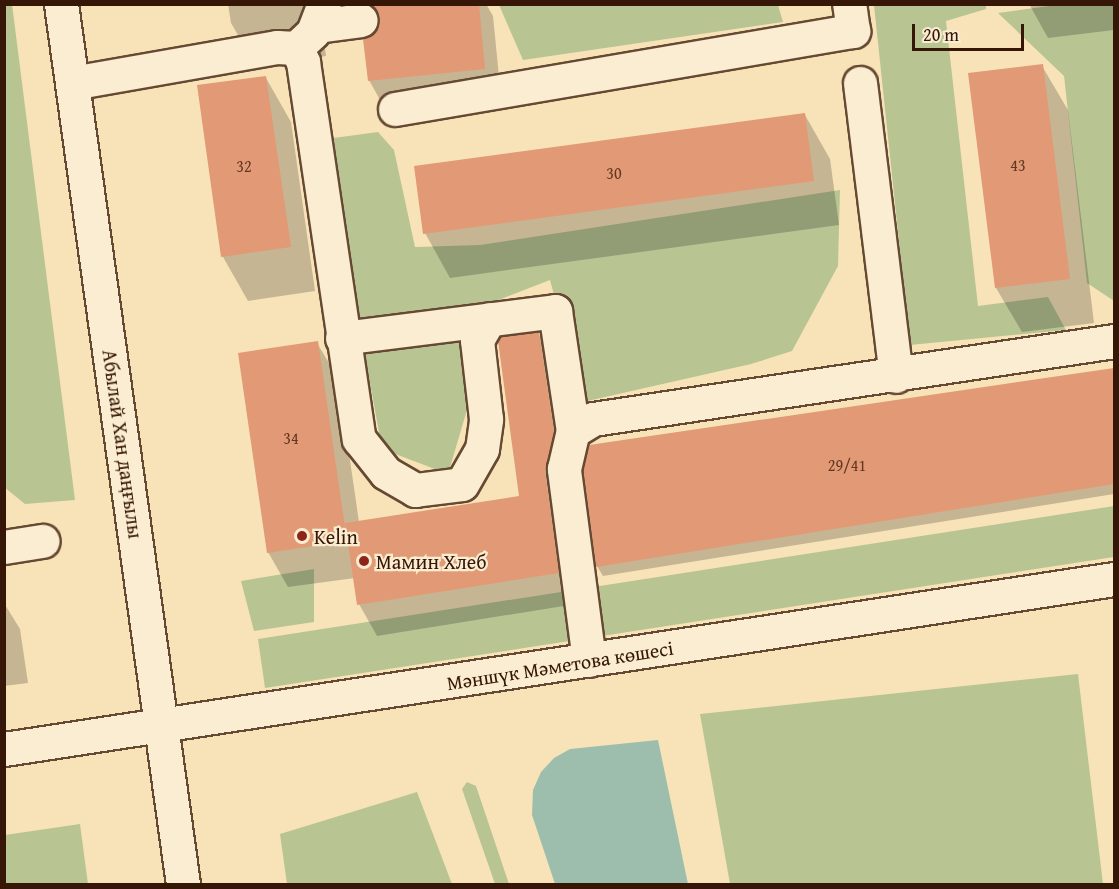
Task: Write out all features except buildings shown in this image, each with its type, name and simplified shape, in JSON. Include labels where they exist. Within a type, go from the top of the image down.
[{"type":"street","name":"Абылай Хан даңғылы","points":[[61,4],[183,885]]},
{"type":"street","points":[[395,109],[852,31],[849,4]]},
{"type":"street","points":[[72,83],[277,47],[312,26],[360,20]]},
{"type":"street","points":[[312,26],[303,62],[358,439],[386,473],[416,490],[462,484],[482,449],[486,419],[477,340],[489,319]]},
{"type":"street","points":[[860,83],[896,376]]},
{"type":"street","points":[[342,338],[555,311],[573,431],[564,469],[589,660]]},
{"type":"street","points":[[573,431],[593,419],[896,376],[1114,341]]},
{"type":"street","points":[[4,547],[43,541]]},
{"type":"street","name":"Мәншүк Мәметова көшесі","points":[[4,749],[162,728],[1114,579]]},
{"type":"green space","points":[[12,4],[75,500],[25,504],[4,487],[4,5]]},
{"type":"green space","points":[[1064,4],[1114,5],[1114,301],[1087,283],[1064,76],[998,13]]},
{"type":"green space","points":[[499,5],[778,5],[783,22],[523,60]]},
{"type":"green space","points":[[874,5],[986,5],[986,9],[946,21],[978,306],[1048,297],[1066,330],[910,345]]},
{"type":"green space","points":[[378,132],[394,150],[415,247],[480,245],[840,190],[838,266],[792,351],[751,364],[583,402],[550,280],[472,310],[467,410],[448,474],[382,449],[326,139]]},
{"type":"green space","points":[[1114,506],[1114,557],[265,688],[258,639]]},
{"type":"green space","points":[[314,569],[314,622],[254,631],[241,581]]},
{"type":"green space","points":[[1078,674],[1103,884],[730,884],[700,714]]},
{"type":"green space","points":[[467,782],[476,786],[509,884],[495,884],[462,789]]},
{"type":"green space","points":[[417,792],[452,884],[287,884],[280,834]]},
{"type":"green space","points":[[80,824],[88,884],[5,884],[5,835]]},
{"type":"shaded area","points":[[658,740],[688,884],[555,884],[532,815],[533,790],[541,772],[554,758],[570,749]]},
{"type":"place","name":"Kelin","points":[[302,536]]},
{"type":"place","name":"Мамин Хлеб","points":[[364,561]]}]
